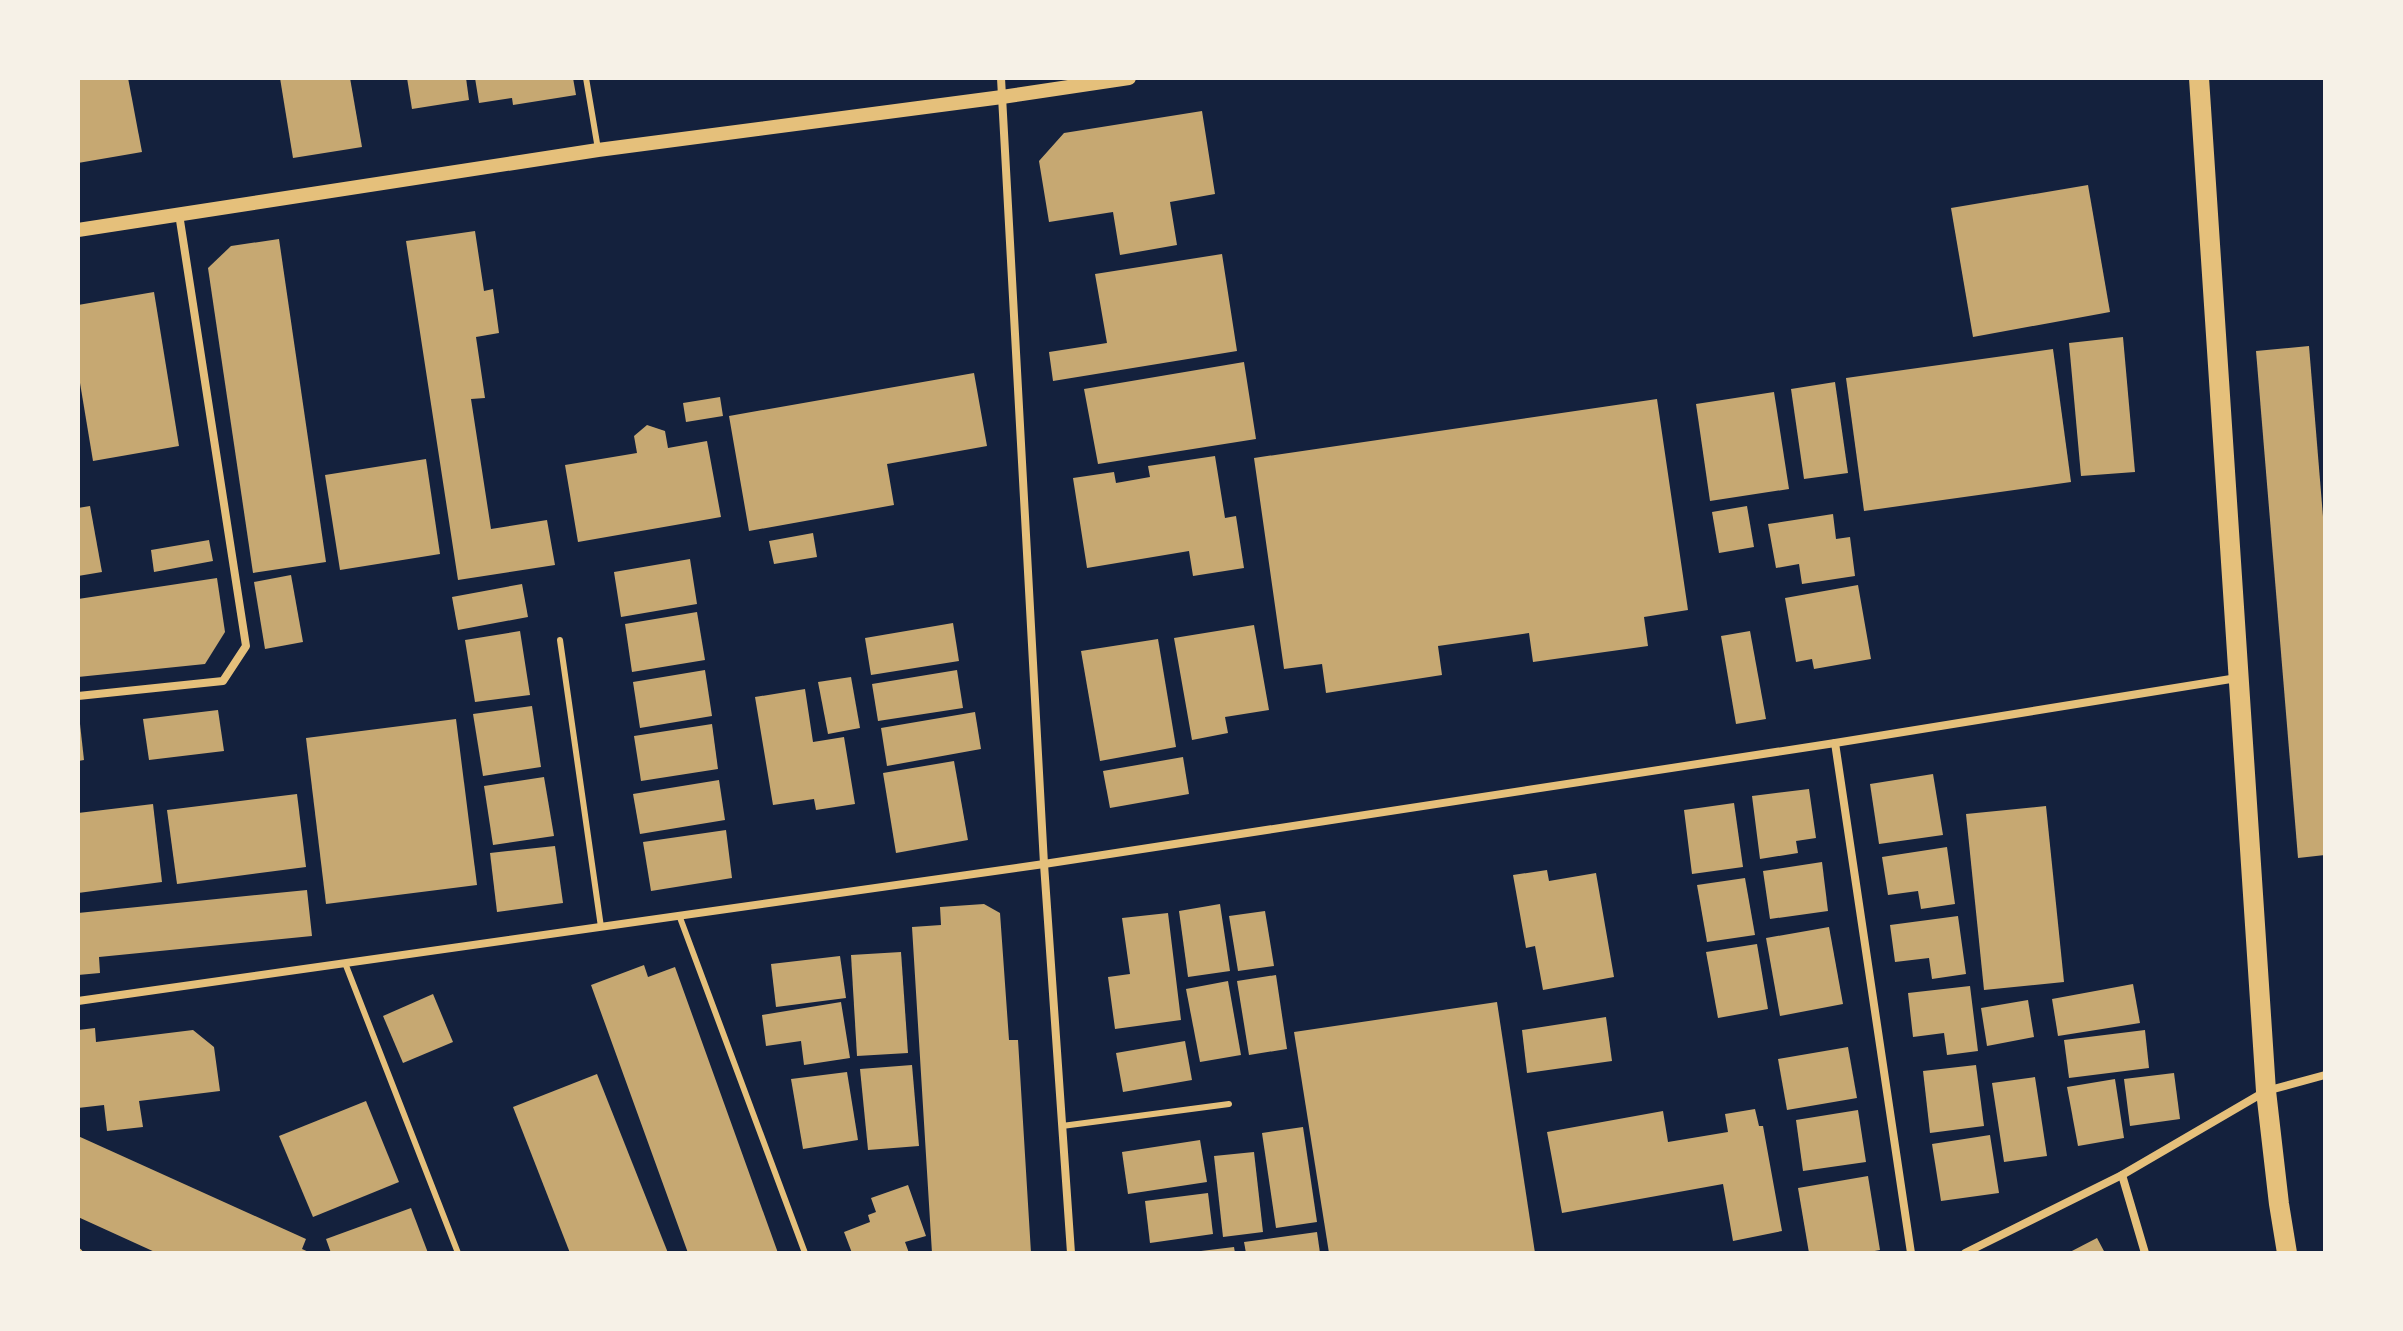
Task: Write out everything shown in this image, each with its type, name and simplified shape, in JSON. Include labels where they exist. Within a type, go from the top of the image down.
[{"type":"main road","points":[[2199,78],[2266,1091],[2287,1253]]},
{"type":"street","points":[[1001,78],[1044,864],[1071,1253]]},
{"type":"street","points":[[78,230],[598,150],[1129,78]]},
{"type":"street","points":[[78,696],[223,681],[246,646],[179,214]]},
{"type":"street","points":[[78,1001],[1044,864],[2238,678]]},
{"type":"street","points":[[1835,743],[1911,1253]]},
{"type":"street","points":[[1965,1253],[2122,1175],[2266,1091],[2325,1075]]},
{"type":"street","points":[[2122,1175],[2145,1253]]},
{"type":"lane","points":[[586,78],[598,150]]},
{"type":"lane","points":[[560,640],[601,927]]},
{"type":"lane","points":[[679,915],[805,1253]]},
{"type":"lane","points":[[345,963],[458,1253]]},
{"type":"lane","points":[[1062,1126],[1229,1104]]},
{"type":"building","points":[[78,78],[128,78],[142,152],[78,163]]},
{"type":"building","points":[[280,78],[350,78],[362,147],[293,158]]},
{"type":"building","points":[[407,78],[466,78],[469,100],[412,109]]},
{"type":"building","points":[[475,78],[573,78],[576,95],[513,105],[512,98],[479,103]]},
{"type":"building","points":[[1202,111],[1215,194],[1170,202],[1177,245],[1120,255],[1113,212],[1049,222],[1039,161],[1064,133]]},
{"type":"building","points":[[2088,185],[2110,312],[1973,337],[1951,208]]},
{"type":"building","points":[[475,231],[484,291],[493,289],[499,333],[476,337],[485,398],[471,399],[491,529],[547,520],[555,565],[458,580],[406,241]]},
{"type":"building","points":[[279,239],[326,562],[253,573],[208,268],[231,246]]},
{"type":"building","points":[[1222,254],[1237,351],[1053,381],[1049,352],[1107,343],[1095,274]]},
{"type":"building","points":[[154,292],[179,446],[93,461],[78,371],[78,305]]},
{"type":"building","points":[[2123,337],[2135,472],[2081,476],[2069,343]]},
{"type":"building","points":[[2309,346],[2325,541],[2325,855],[2298,858],[2256,351]]},
{"type":"building","points":[[2053,349],[2071,482],[1864,511],[1846,378]]},
{"type":"building","points":[[1244,362],[1256,439],[1098,464],[1084,389]]},
{"type":"building","points":[[974,373],[987,446],[887,464],[894,505],[749,531],[729,416]]},
{"type":"building","points":[[1835,382],[1848,473],[1804,479],[1791,389]]},
{"type":"building","points":[[1774,392],[1789,489],[1710,501],[1696,404]]},
{"type":"building","points":[[720,397],[723,416],[686,422],[683,403]]},
{"type":"building","points":[[1657,399],[1688,610],[1644,617],[1648,646],[1533,662],[1529,633],[1438,646],[1442,675],[1326,693],[1322,664],[1284,669],[1254,458]]},
{"type":"building","points":[[647,425],[665,431],[668,448],[707,441],[721,517],[578,542],[565,465],[637,453],[634,436]]},
{"type":"building","points":[[1215,456],[1225,518],[1236,516],[1244,568],[1193,576],[1189,551],[1087,568],[1073,478],[1114,472],[1116,483],[1150,477],[1148,466]]},
{"type":"building","points":[[426,459],[440,554],[340,570],[325,475]]},
{"type":"building","points":[[90,506],[102,572],[78,576],[78,508]]},
{"type":"building","points":[[1747,506],[1754,547],[1719,553],[1712,512]]},
{"type":"building","points":[[1833,514],[1836,539],[1850,537],[1855,576],[1802,584],[1799,564],[1776,568],[1768,524]]},
{"type":"building","points":[[813,533],[817,557],[774,564],[769,541]]},
{"type":"building","points":[[209,540],[213,561],[154,572],[151,550]]},
{"type":"building","points":[[690,559],[697,604],[621,617],[614,572]]},
{"type":"building","points":[[291,575],[303,642],[265,649],[254,582]]},
{"type":"building","points":[[217,578],[225,632],[205,664],[78,677],[78,599]]},
{"type":"building","points":[[522,584],[528,617],[458,630],[452,597]]},
{"type":"building","points":[[1858,585],[1871,659],[1814,669],[1812,659],[1796,662],[1785,598]]},
{"type":"building","points":[[697,612],[705,660],[632,672],[625,624]]},
{"type":"building","points":[[953,623],[959,661],[871,675],[865,638]]},
{"type":"building","points":[[1254,625],[1269,710],[1225,717],[1228,733],[1192,740],[1174,638]]},
{"type":"building","points":[[520,631],[530,695],[475,702],[465,640]]},
{"type":"building","points":[[1750,631],[1766,719],[1736,724],[1721,636]]},
{"type":"building","points":[[1158,639],[1176,747],[1100,761],[1081,651]]},
{"type":"building","points":[[705,670],[712,716],[640,728],[633,682]]},
{"type":"building","points":[[957,670],[963,708],[878,721],[872,684]]},
{"type":"building","points":[[851,677],[860,728],[828,734],[818,682]]},
{"type":"building","points":[[805,689],[813,742],[844,737],[855,804],[816,810],[814,799],[773,805],[755,697]]},
{"type":"building","points":[[532,706],[541,767],[483,776],[473,714]]},
{"type":"building","points":[[218,710],[224,751],[149,760],[143,719]]},
{"type":"building","points":[[975,712],[981,749],[887,766],[881,728]]},
{"type":"building","points":[[456,719],[477,885],[326,904],[306,738]]},
{"type":"building","points":[[78,724],[84,760],[78,761]]},
{"type":"building","points":[[712,724],[718,769],[641,781],[634,736]]},
{"type":"building","points":[[1183,757],[1189,794],[1110,808],[1103,771]]},
{"type":"building","points":[[954,761],[968,840],[896,853],[883,773]]},
{"type":"building","points":[[1933,774],[1943,835],[1879,844],[1870,784]]},
{"type":"building","points":[[544,777],[554,836],[493,845],[484,786]]},
{"type":"building","points":[[719,780],[725,820],[640,834],[633,794]]},
{"type":"building","points":[[1809,789],[1816,838],[1796,841],[1798,853],[1760,859],[1752,796]]},
{"type":"building","points":[[297,794],[306,867],[177,884],[167,810]]},
{"type":"building","points":[[1734,803],[1743,867],[1692,874],[1684,810]]},
{"type":"building","points":[[153,804],[162,882],[78,893],[78,813]]},
{"type":"building","points":[[2046,806],[2064,982],[1984,990],[1966,814]]},
{"type":"building","points":[[726,830],[732,878],[651,891],[643,842]]},
{"type":"building","points":[[555,846],[563,903],[497,912],[490,853]]},
{"type":"building","points":[[1947,847],[1955,904],[1921,909],[1918,891],[1888,895],[1882,857]]},
{"type":"building","points":[[1822,862],[1828,911],[1770,919],[1763,871]]},
{"type":"building","points":[[1547,870],[1549,881],[1596,873],[1614,977],[1543,990],[1535,946],[1526,948],[1513,875]]},
{"type":"building","points":[[1745,878],[1755,935],[1707,942],[1697,885]]},
{"type":"building","points":[[307,890],[312,936],[99,957],[100,973],[78,975],[78,913]]},
{"type":"building","points":[[984,904],[1000,913],[1009,1040],[1018,1040],[1031,1253],[932,1253],[912,927],[941,925],[940,907]]},
{"type":"building","points":[[1220,904],[1230,971],[1188,977],[1179,911]]},
{"type":"building","points":[[1265,911],[1274,966],[1238,971],[1229,916]]},
{"type":"building","points":[[1168,913],[1181,1020],[1115,1029],[1108,977],[1130,974],[1122,918]]},
{"type":"building","points":[[1958,916],[1966,974],[1932,979],[1929,958],[1895,962],[1890,925]]},
{"type":"building","points":[[1829,927],[1843,1004],[1780,1016],[1766,938]]},
{"type":"building","points":[[1757,944],[1768,1009],[1718,1018],[1706,952]]},
{"type":"building","points":[[901,952],[908,1053],[857,1056],[851,955]]},
{"type":"building","points":[[840,956],[846,998],[776,1007],[771,964]]},
{"type":"building","points":[[644,965],[648,977],[675,967],[778,1253],[688,1253],[591,985]]},
{"type":"building","points":[[1276,975],[1287,1049],[1249,1055],[1237,981]]},
{"type":"building","points":[[1228,981],[1241,1055],[1200,1062],[1186,989]]},
{"type":"building","points":[[2133,984],[2140,1023],[2058,1036],[2052,999]]},
{"type":"building","points":[[1970,986],[1978,1051],[1947,1055],[1944,1033],[1913,1037],[1908,993]]},
{"type":"building","points":[[433,994],[453,1042],[403,1063],[383,1016]]},
{"type":"building","points":[[2028,1000],[2034,1037],[1987,1046],[1981,1008]]},
{"type":"building","points":[[841,1002],[850,1058],[804,1065],[801,1041],[766,1046],[762,1015]]},
{"type":"building","points":[[1497,1002],[1535,1253],[1329,1253],[1294,1032]]},
{"type":"building","points":[[1606,1017],[1612,1061],[1527,1073],[1522,1030]]},
{"type":"building","points":[[95,1028],[96,1042],[193,1030],[214,1047],[220,1091],[139,1101],[143,1127],[107,1131],[104,1105],[78,1108],[78,1030]]},
{"type":"building","points":[[2145,1030],[2149,1068],[2069,1078],[2064,1040]]},
{"type":"building","points":[[1185,1041],[1192,1080],[1123,1092],[1116,1053]]},
{"type":"building","points":[[1848,1047],[1857,1098],[1787,1110],[1778,1059]]},
{"type":"building","points":[[912,1065],[919,1146],[868,1150],[860,1069]]},
{"type":"building","points":[[1976,1065],[1984,1126],[1930,1133],[1923,1071]]},
{"type":"building","points":[[847,1072],[858,1140],[803,1149],[791,1079]]},
{"type":"building","points":[[2174,1073],[2180,1119],[2130,1126],[2124,1079]]},
{"type":"building","points":[[597,1074],[668,1253],[570,1253],[513,1107]]},
{"type":"building","points":[[2035,1077],[2047,1156],[2004,1162],[1992,1083]]},
{"type":"building","points":[[2115,1079],[2124,1138],[2078,1146],[2067,1087]]},
{"type":"building","points":[[366,1101],[399,1182],[313,1217],[279,1136]]},
{"type":"building","points":[[1755,1109],[1759,1126],[1763,1126],[1782,1231],[1733,1241],[1723,1184],[1562,1213],[1547,1132],[1663,1111],[1668,1142],[1728,1132],[1725,1114]]},
{"type":"building","points":[[1858,1110],[1866,1162],[1803,1171],[1796,1120]]},
{"type":"building","points":[[1303,1127],[1317,1222],[1276,1228],[1262,1133]]},
{"type":"building","points":[[1990,1135],[1999,1193],[1941,1201],[1932,1144]]},
{"type":"building","points":[[78,1136],[306,1239],[302,1249],[311,1253],[157,1253],[78,1217]]},
{"type":"building","points":[[1200,1140],[1207,1182],[1128,1194],[1122,1152]]},
{"type":"building","points":[[1254,1152],[1263,1232],[1223,1237],[1214,1156]]},
{"type":"building","points":[[1868,1176],[1880,1250],[1809,1253],[1798,1188]]},
{"type":"building","points":[[908,1185],[926,1236],[905,1242],[909,1253],[852,1253],[844,1232],[870,1222],[868,1215],[876,1212],[871,1198]]},
{"type":"building","points":[[1208,1193],[1213,1234],[1150,1243],[1145,1201]]},
{"type":"building","points":[[411,1208],[428,1253],[331,1253],[326,1239]]},
{"type":"building","points":[[1317,1232],[1320,1253],[1246,1253],[1244,1242]]},
{"type":"building","points":[[2097,1238],[2105,1253],[2068,1253]]},
{"type":"building","points":[[1234,1247],[1235,1253],[1201,1253],[1201,1251]]}]
